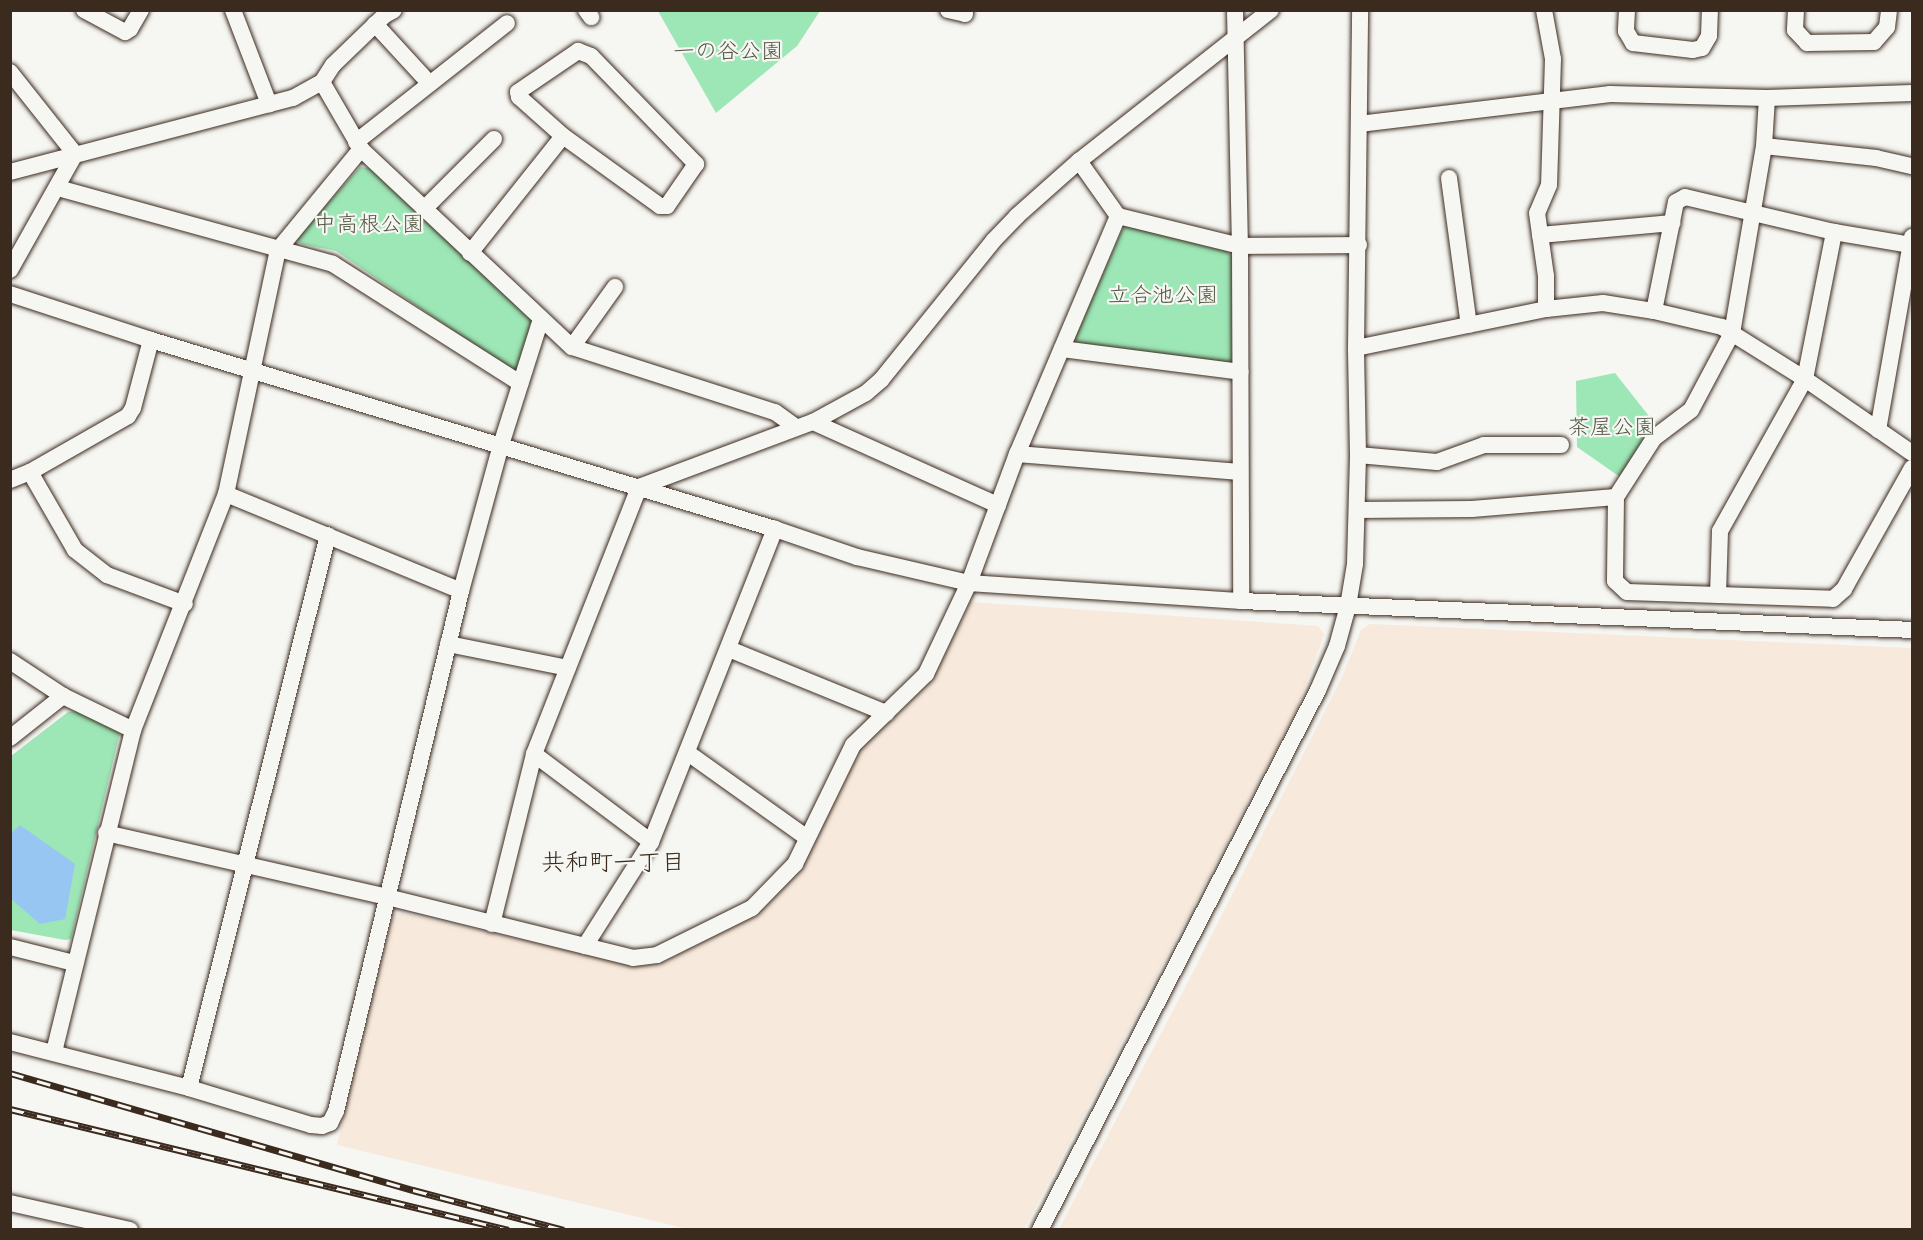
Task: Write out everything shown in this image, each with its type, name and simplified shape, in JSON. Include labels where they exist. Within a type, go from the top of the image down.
[{"type":"street","points":[[84,10],[125,32],[130,29],[141,10]]},
{"type":"street","points":[[233,10],[269,104]]},
{"type":"street","points":[[10,172],[293,98],[322,82],[333,65],[375,24],[394,10]]},
{"type":"street","points":[[948,10],[965,14],[965,10]]},
{"type":"street","points":[[1235,10],[1240,246],[1241,601]]},
{"type":"street","points":[[492,924],[534,754],[639,487],[805,425],[857,399],[881,380],[993,241],[1080,161],[1271,10]]},
{"type":"street","points":[[1040,1230],[1318,690],[1337,646],[1348,606],[1355,564],[1357,510],[1356,348],[1360,10]]},
{"type":"street","points":[[1544,10],[1552,59],[1552,101],[1549,185],[1537,213],[1546,276],[1546,309]]},
{"type":"street","points":[[1628,10],[1626,31],[1633,43],[1693,50],[1702,48],[1709,36],[1710,10]]},
{"type":"street","points":[[1796,10],[1795,30],[1807,43],[1874,42],[1887,27],[1889,10]]},
{"type":"street","points":[[54,1052],[133,729],[185,604],[226,494],[278,250],[359,146],[430,84],[507,23]]},
{"type":"street","points":[[375,24],[430,84]]},
{"type":"street","points":[[578,51],[591,56],[696,164],[667,206],[660,206],[563,136],[519,97],[518,92],[578,51]]},
{"type":"street","points":[[10,72],[75,154]]},
{"type":"street","points":[[322,82],[359,146],[572,347],[775,412],[998,505]]},
{"type":"street","points":[[1359,124],[1610,94],[1767,98],[1912,93]]},
{"type":"street","points":[[1767,98],[1764,146],[1732,333],[1691,410],[1654,438],[1616,497],[1616,581],[1627,592],[1833,599],[1844,589],[1912,468]]},
{"type":"street","points":[[471,253],[563,136]]},
{"type":"street","points":[[424,209],[494,139]]},
{"type":"street","points":[[1764,146],[1876,158],[1912,166]]},
{"type":"street","points":[[10,270],[75,154]]},
{"type":"street","points":[[1080,161],[1118,216],[1240,246],[1359,245]]},
{"type":"street","points":[[1449,178],[1469,325]]},
{"type":"street","points":[[58,188],[333,264],[520,383]]},
{"type":"street","points":[[1654,311],[1676,202],[1685,197],[1833,232],[1912,241],[1878,430]]},
{"type":"street","points":[[106,833],[387,897],[633,958],[657,955],[752,908],[795,864],[853,745],[926,674],[969,582],[1017,454],[1118,216]]},
{"type":"street","points":[[1540,235],[1672,223]]},
{"type":"street","points":[[1718,595],[1720,531],[1805,379],[1833,232]]},
{"type":"street","points":[[572,347],[615,286]]},
{"type":"street","points":[[10,294],[151,340],[775,529],[857,557],[969,582],[1241,601],[1912,630]]},
{"type":"street","points":[[1356,348],[1546,309],[1603,303],[1654,311],[1722,327],[1805,379],[1912,453]]},
{"type":"street","points":[[10,1042],[189,1088],[311,1125],[322,1126],[330,1123],[336,1112],[461,591],[501,446],[541,319]]},
{"type":"street","points":[[10,480],[30,472],[128,416],[133,408],[151,340]]},
{"type":"street","points":[[1062,349],[1241,372]]},
{"type":"street","points":[[1358,455],[1437,462],[1484,445],[1561,445]]},
{"type":"street","points":[[1017,454],[1240,472]]},
{"type":"street","points":[[30,472],[75,550],[107,576],[185,604]]},
{"type":"street","points":[[226,494],[461,591]]},
{"type":"street","points":[[1357,510],[1472,509],[1616,497]]},
{"type":"street","points":[[585,946],[651,842],[775,529]]},
{"type":"street","points":[[189,1088],[328,535]]},
{"type":"street","points":[[448,644],[568,668]]},
{"type":"street","points":[[729,649],[886,713]]},
{"type":"street","points":[[10,661],[63,696],[133,729]]},
{"type":"street","points":[[10,738],[63,696]]},
{"type":"street","points":[[688,753],[807,838]]},
{"type":"street","points":[[534,754],[651,842]]},
{"type":"street","points":[[10,948],[74,963]]},
{"type":"street","points":[[10,1203],[120,1228]]},
{"type":"shaded area","points":[[971,602],[1318,626],[1324,634],[1298,706],[1024,1229],[688,1229],[337,1145],[393,914],[403,913],[637,966],[664,962],[760,910],[801,869],[861,749],[933,677]]},
{"type":"shaded area","points":[[1370,624],[1912,648],[1912,1229],[1059,1229],[1192,974],[1342,677],[1361,630]]},
{"type":"green space","name":"一の谷公園","points":[[658,11],[820,11],[797,46],[716,113]]},
{"type":"green space","name":"中高根公園","points":[[360,167],[369,168],[534,321],[516,373],[336,251],[301,244],[296,239]]},
{"type":"green space","name":"立合池公園","points":[[1129,224],[1225,249],[1232,257],[1233,358],[1228,363],[1079,344],[1075,338],[1122,230]]},
{"type":"green space","name":"茶屋公園","points":[[1615,373],[1656,425],[1623,479],[1577,447],[1576,381]]},
{"type":"green space","points":[[77,711],[120,732],[71,939],[65,940],[11,930],[11,756],[68,712]]},
{"type":"water","points":[[20,825],[75,864],[65,919],[40,924],[11,899],[11,833]]},
{"type":"railway","points":[[10,1073],[413,1190],[564,1230]]},
{"type":"railway","points":[[10,1109],[509,1230]]},
{"type":"district","name":"共和町一丁目","points":[[613,862]]}]
